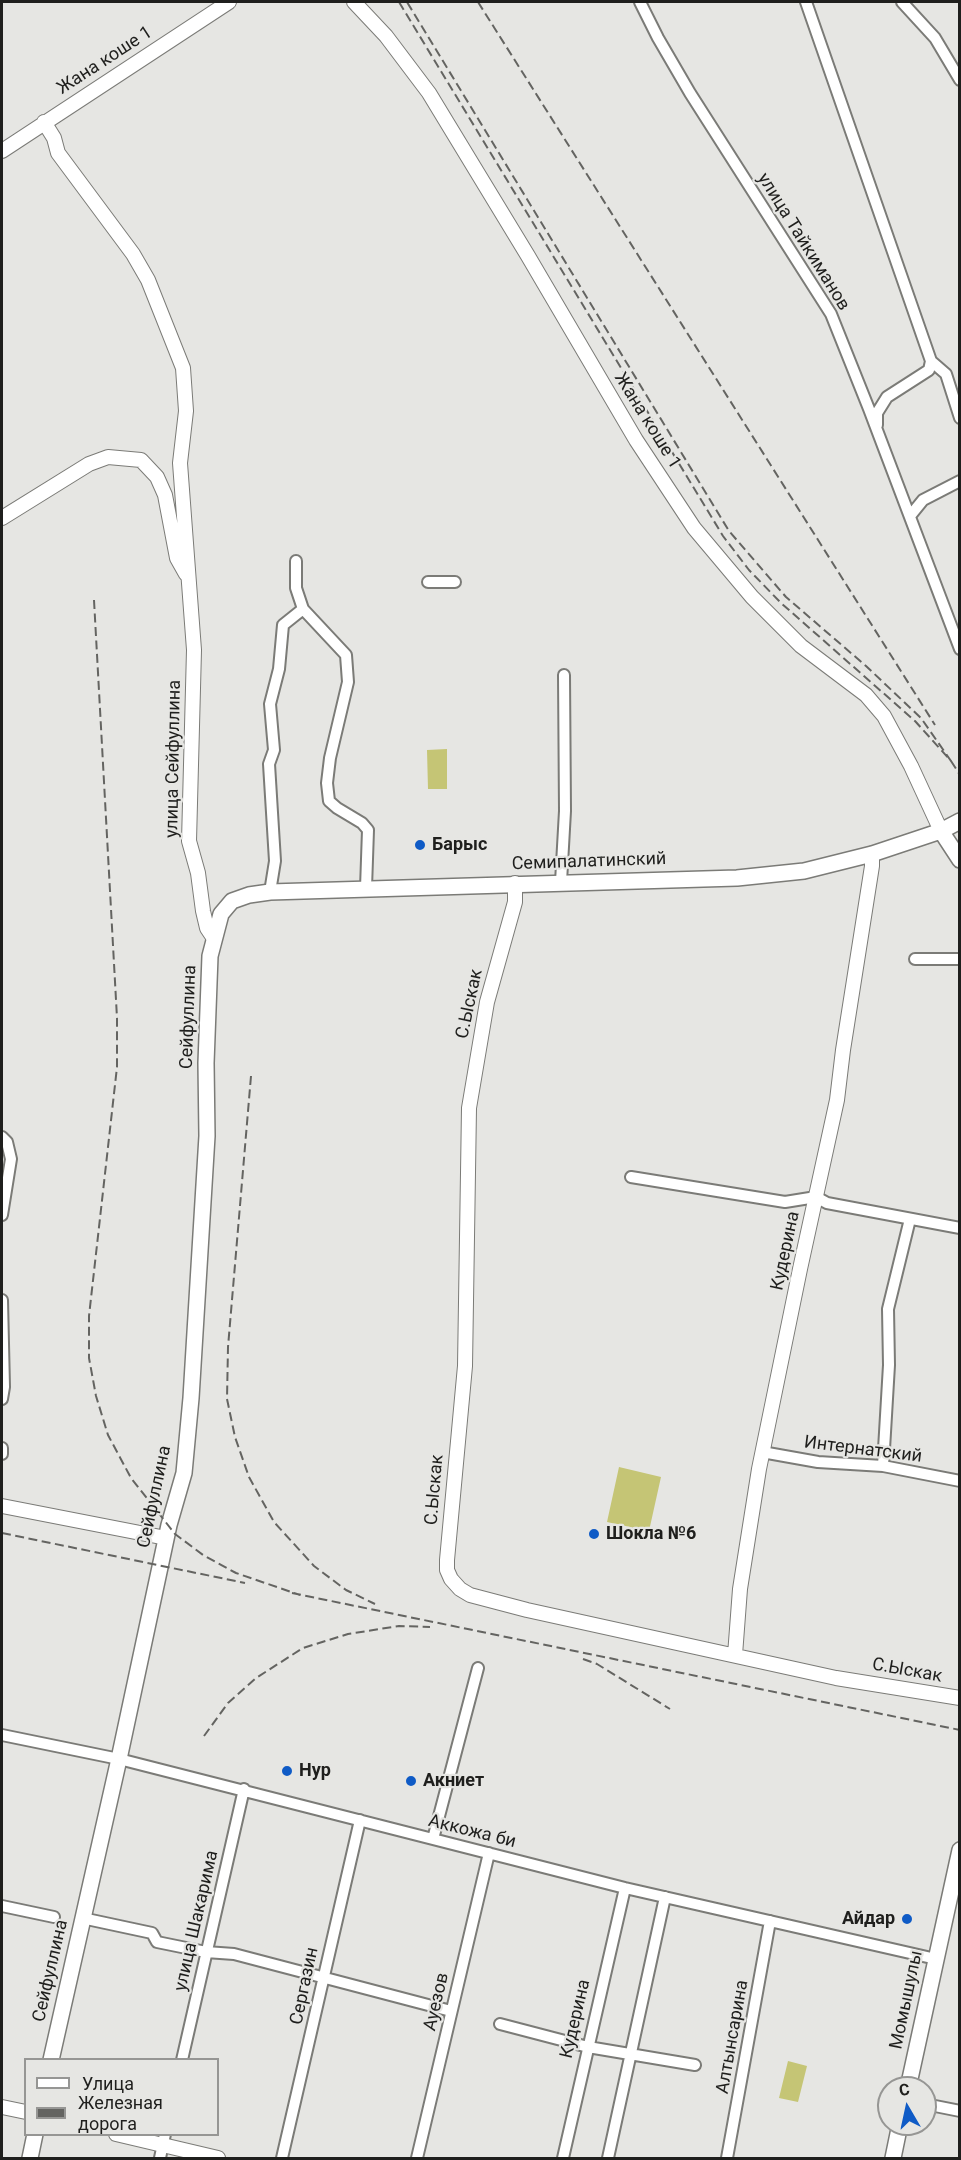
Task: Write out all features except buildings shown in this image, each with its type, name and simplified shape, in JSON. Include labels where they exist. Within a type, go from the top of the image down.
[{"type":"main road","name":"Семипалатинский","points":[[232,901],[249,895],[270,892],[737,878],[804,871],[872,854],[941,831],[960,821]]},
{"type":"main road","points":[[941,831],[960,860]]},
{"type":"main road","name":"Сейфуллина","points":[[51,2058],[166,1538],[184,1473],[191,1398],[207,1136],[210,956],[221,914],[232,901]]},
{"type":"main road","name":"Момышулы","points":[[911,2076],[960,1850]]},
{"type":"main road","points":[[30,2158],[35,2136]]},
{"type":"main road","points":[[893,2158],[898,2136]]},
{"type":"street","name":"Жана коше 1","points":[[2,151],[229,2]]},
{"type":"street","name":"Жана коше 1","points":[[354,2],[386,36],[429,93],[636,440],[694,528],[752,597],[801,645],[866,695],[884,716],[911,766],[941,831]]},
{"type":"street","name":"улица Тайкиманов","points":[[640,2],[690,93],[831,314],[959,646]]},
{"type":"street","points":[[806,2],[931,361],[946,374],[960,418]]},
{"type":"street","points":[[902,2],[935,38],[960,80]]},
{"type":"street","name":"улица Сейфуллина","points":[[44,122],[54,138],[58,153],[133,254],[148,280],[183,368],[186,411],[180,463],[194,650],[189,841],[198,873],[207,928],[213,938]]},
{"type":"street","points":[[876,432],[877,413],[887,397],[929,370],[931,361]]},
{"type":"street","name":"улица Сейфуллина","points":[[2,518],[89,464],[108,457],[141,460],[157,477],[165,495],[177,558],[188,578]]},
{"type":"street","points":[[909,516],[923,500],[960,481]]},
{"type":"street","points":[[296,561],[297,588],[303,609],[346,655],[348,682],[330,758],[327,783],[330,801],[337,808],[362,823],[368,830],[366,888]]},
{"type":"street","points":[[428,582],[455,582]]},
{"type":"street","points":[[270,892],[275,861],[269,764],[274,750],[270,704],[279,669],[283,625],[303,609]]},
{"type":"street","points":[[561,882],[566,811],[564,675]]},
{"type":"street","name":"Кудерина","points":[[735,1656],[740,1589],[762,1452],[837,1100],[872,854]]},
{"type":"street","name":"С.Ыскак","points":[[515,884],[514,902],[487,1002],[469,1108],[465,1366],[447,1570],[451,1579],[460,1589],[470,1595],[527,1610],[836,1678],[960,1698]]},
{"type":"street","points":[[915,959],[960,959]]},
{"type":"street","points":[[2,1137],[7,1142],[10,1159],[2,1215]]},
{"type":"street","points":[[631,1177],[784,1202],[816,1197],[827,1203],[960,1228]]},
{"type":"street","points":[[884,1466],[888,1309],[910,1219]]},
{"type":"street","points":[[2,1300],[2,1399]]},
{"type":"street","points":[[2,1448],[2,1454]]},
{"type":"street","name":"Интернатский","points":[[762,1452],[818,1462],[884,1466],[960,1481]]},
{"type":"street","points":[[2,1506],[166,1538]]},
{"type":"street","points":[[433,1839],[478,1668]]},
{"type":"street","name":"Аккожа би","points":[[2,1735],[119,1759],[244,1789],[625,1888],[936,1959]]},
{"type":"street","name":"улица Шакарима","points":[[182,2058],[244,1789]]},
{"type":"street","name":"Сергазин","points":[[282,2158],[360,1820]]},
{"type":"street","name":"Ауезов","points":[[417,2158],[489,1852]]},
{"type":"street","name":"Кудерина","points":[[563,2158],[625,1888]]},
{"type":"street","points":[[608,2158],[665,1897]]},
{"type":"street","points":[[2,1906],[54,1917]]},
{"type":"street","points":[[82,1918],[152,1933],[157,1942],[206,1952],[234,1954],[452,2011]]},
{"type":"street","name":"Алтынсарина","points":[[727,2158],[770,1921]]},
{"type":"street","points":[[500,2024],[588,2047],[630,2052],[695,2065]]},
{"type":"street","points":[[937,2106],[960,2111]]},
{"type":"street","points":[[2,2107],[24,2112]]},
{"type":"street","points":[[124,2136],[218,2158]]},
{"type":"shaded area","points":[[447,749],[447,789],[428,789],[427,750]]},
{"type":"shaded area","points":[[619,1467],[661,1477],[649,1531],[607,1522]]},
{"type":"shaded area","points":[[788,2061],[807,2066],[798,2102],[779,2098]]},
{"type":"railway","points":[[399,2],[723,536],[749,570],[781,603],[915,721],[951,761],[921,718],[866,666],[786,597],[729,531],[407,2]]},
{"type":"railway","points":[[478,2],[935,725]]},
{"type":"railway","points":[[94,600],[117,1018],[117,1067],[89,1316],[89,1358],[96,1396],[108,1435],[131,1478],[175,1534],[203,1555],[236,1573],[300,1595]]},
{"type":"railway","points":[[951,761],[960,775]]},
{"type":"railway","points":[[251,1076],[228,1347],[227,1399],[235,1437],[249,1477],[274,1522],[314,1566],[346,1590],[375,1604]]},
{"type":"railway","points":[[2,1533],[245,1583]]},
{"type":"railway","points":[[292,1593],[960,1730]]},
{"type":"railway","points":[[204,1736],[228,1703],[256,1678],[303,1648],[348,1634],[399,1626],[430,1627]]},
{"type":"railway","points":[[583,1659],[597,1664],[670,1709]]},
{"type":"place","name":"Барыс","points":[[420,845]]},
{"type":"place","name":"Шокла №6","points":[[594,1534]]},
{"type":"place","name":"Нур","points":[[287,1771]]},
{"type":"place","name":"Акниет","points":[[411,1781]]},
{"type":"place","name":"Айдар","points":[[907,1919]]}]
